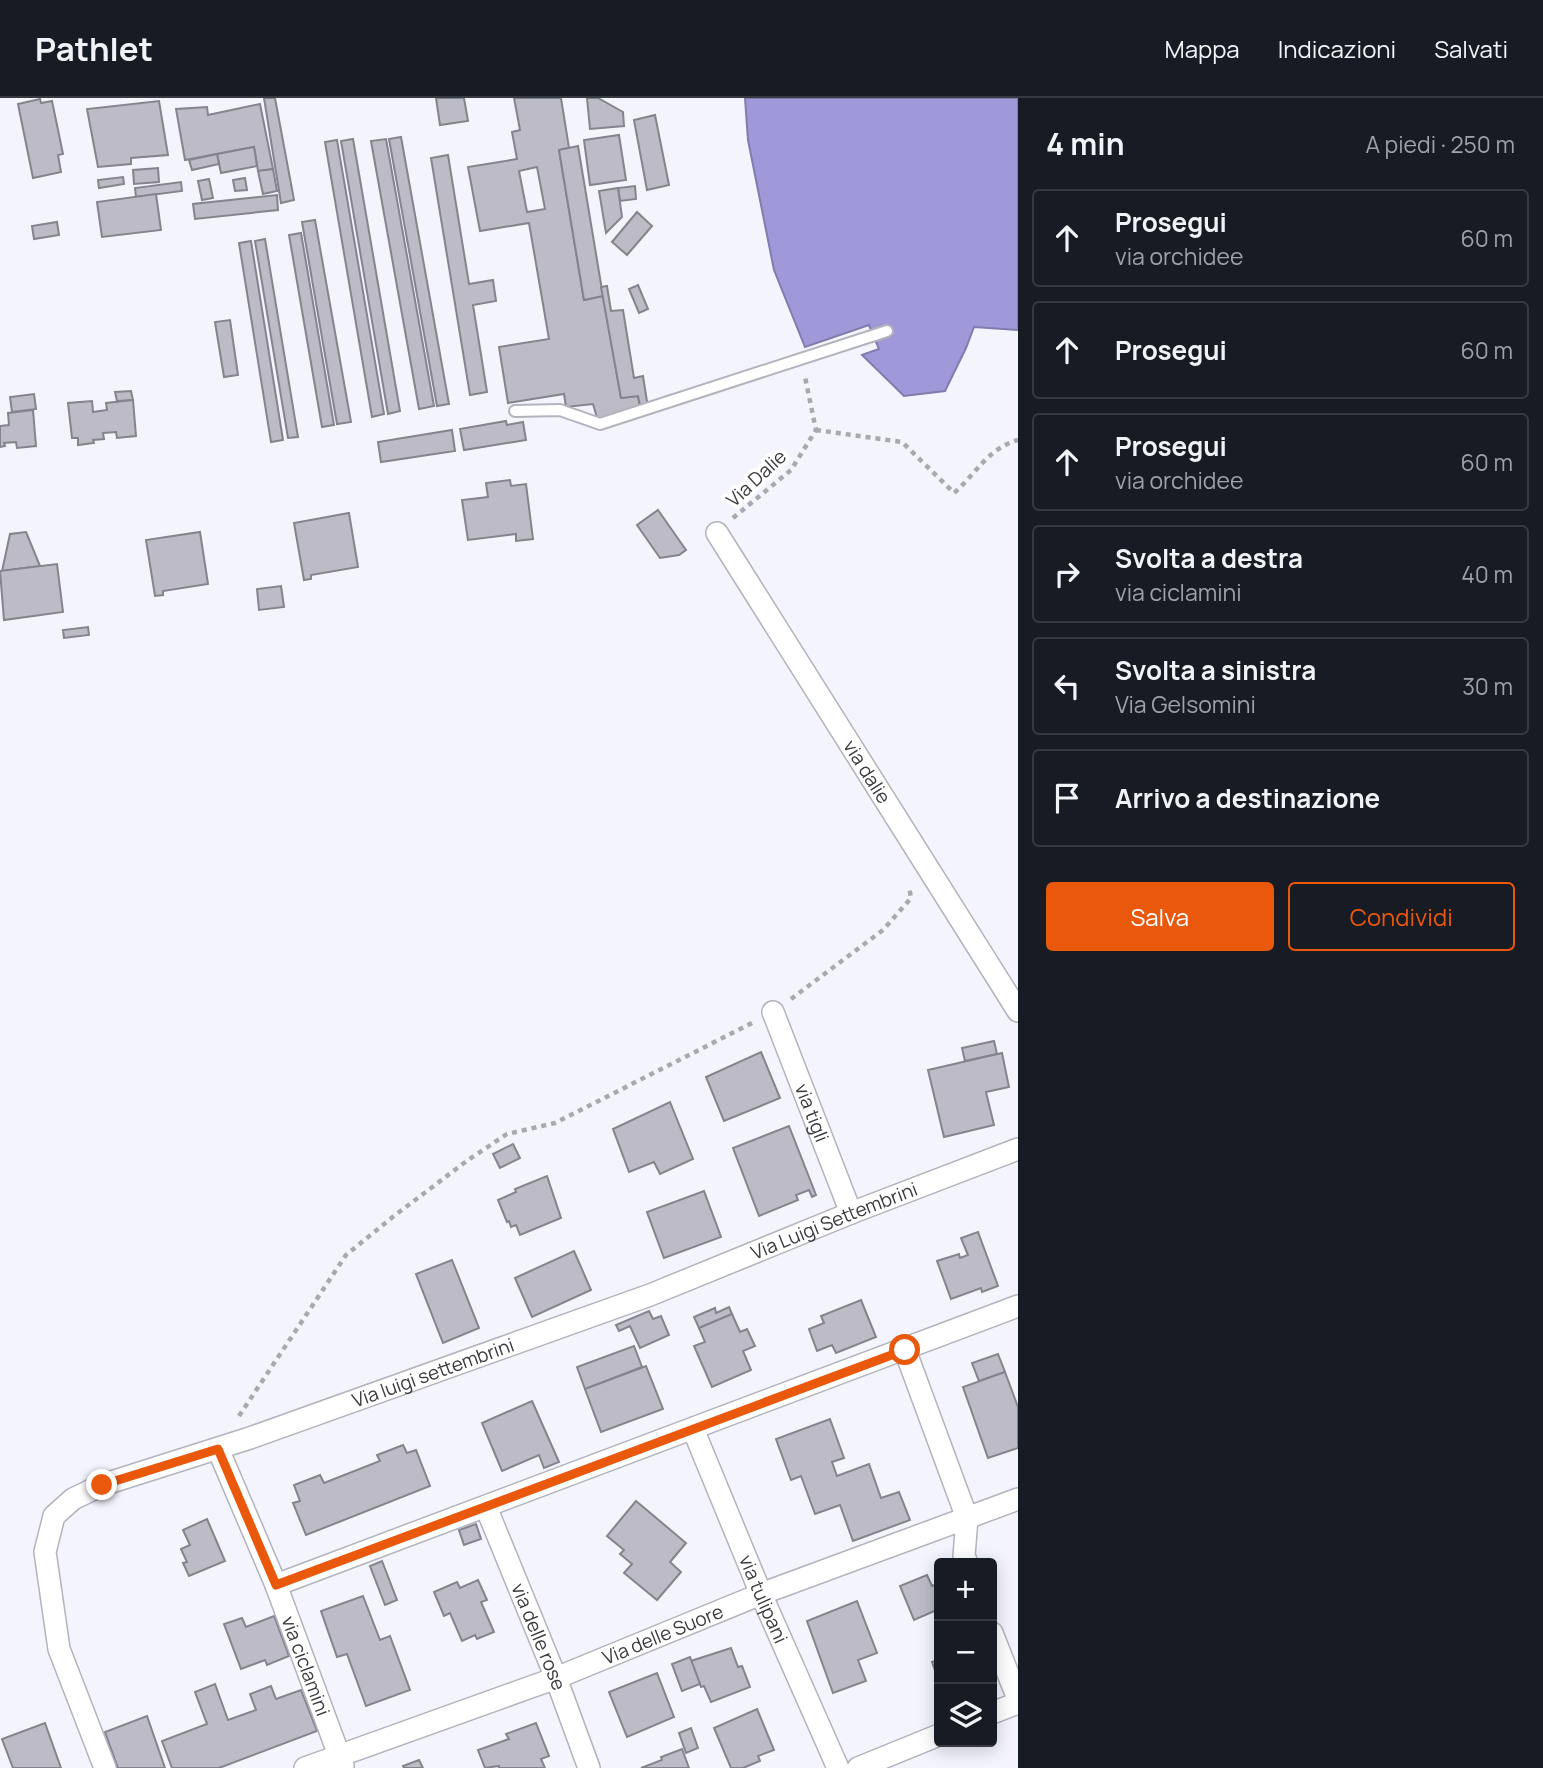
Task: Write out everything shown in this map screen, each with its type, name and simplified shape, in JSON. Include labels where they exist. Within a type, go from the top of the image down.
[{"type":"street","name":"via dalie","points":[[717,533],[1018,1011]]},
{"type":"street","name":"via tigli","points":[[773,1012],[851,1213]]},
{"type":"street","name":"Via Luigi Settembrini","points":[[650,1295],[1018,1149]]},
{"type":"street","name":"Via luigi settembrini","points":[[105,1768],[59,1649],[45,1552],[54,1516],[73,1499],[102,1485],[218,1449],[650,1295]]},
{"type":"street","points":[[276,1585],[1018,1306]]},
{"type":"street","points":[[905,1350],[967,1518],[965,1558]]},
{"type":"street","name":"via tulipani","points":[[693,1429],[761,1594],[838,1768]]},
{"type":"street","name":"via ciclamini","points":[[218,1449],[276,1585],[342,1762]]},
{"type":"street","name":"Via delle Suore","points":[[305,1768],[342,1762],[761,1594],[1018,1499]]},
{"type":"street","name":"via delle rose","points":[[486,1507],[556,1678],[589,1768]]},
{"type":"street","points":[[997,1646],[1018,1701],[997,1711]]},
{"type":"street","points":[[858,1768],[934,1737]]},
{"type":"lane","points":[[515,411],[560,410],[600,424],[887,331]]},
{"type":"path","points":[[801,359],[816,430],[902,442],[954,493],[986,457],[1018,440]]},
{"type":"path","name":"Via Dalie","points":[[717,533],[791,470],[816,430]]},
{"type":"path","points":[[218,1449],[346,1255],[468,1160],[507,1135],[555,1123],[773,1012],[883,930],[911,898],[908,875]]},
{"type":"shaded area","points":[[745,98],[1018,98],[1018,330],[974,327],[945,391],[904,396],[862,355],[879,349],[869,325],[805,347],[774,270],[748,140]]},
{"type":"building","points":[[264,98],[275,98],[294,200],[281,203]]},
{"type":"building","points":[[436,98],[464,98],[468,121],[440,125]]},
{"type":"building","points":[[514,98],[561,98],[569,148],[559,150],[584,300],[603,296],[621,398],[638,396],[641,412],[598,421],[593,404],[566,407],[564,394],[508,403],[499,347],[549,339],[529,223],[480,231],[468,167],[517,159],[512,132],[520,130]],"holes":[[[537,167],[545,209],[527,212],[519,171]]]},
{"type":"building","points":[[587,98],[598,98],[623,112],[624,126],[590,129]]},
{"type":"building","points":[[40,99],[41,103],[52,101],[63,154],[58,155],[61,172],[33,178],[18,104]]},
{"type":"building","points":[[159,101],[168,155],[131,158],[131,164],[98,167],[87,109]]},
{"type":"building","points":[[260,104],[273,169],[258,171],[254,147],[185,160],[176,109],[207,107],[208,115]]},
{"type":"building","points":[[655,115],[669,185],[647,190],[634,120]]},
{"type":"building","points":[[619,135],[626,180],[590,185],[584,140]]},
{"type":"building","points":[[401,137],[449,404],[437,406],[389,139]]},
{"type":"building","points":[[353,139],[400,411],[388,414],[341,141]]},
{"type":"building","points":[[386,139],[434,406],[419,409],[371,141]]},
{"type":"building","points":[[337,140],[384,414],[372,417],[325,142]]},
{"type":"building","points":[[578,146],[603,296],[584,300],[559,150]]},
{"type":"building","points":[[254,147],[257,166],[221,173],[217,154]]},
{"type":"building","points":[[217,154],[219,164],[192,170],[189,160]]},
{"type":"building","points":[[448,155],[469,284],[493,280],[496,301],[473,305],[487,392],[470,395],[431,158]]},
{"type":"building","points":[[158,168],[159,182],[134,184],[133,170]]},
{"type":"building","points":[[273,169],[277,191],[263,194],[258,171]]},
{"type":"building","points":[[123,177],[124,184],[99,188],[98,180]]},
{"type":"building","points":[[245,178],[247,190],[235,191],[233,180]]},
{"type":"building","points":[[209,179],[213,198],[202,200],[198,181]]},
{"type":"building","points":[[181,182],[182,191],[136,197],[135,188]]},
{"type":"building","points":[[635,186],[636,199],[620,201],[618,188]]},
{"type":"building","points":[[618,188],[622,217],[606,233],[599,191]]},
{"type":"building","points":[[156,194],[161,230],[102,237],[97,202]]},
{"type":"building","points":[[277,195],[278,210],[195,219],[193,204]]},
{"type":"building","points":[[637,212],[652,226],[627,255],[612,242]]},
{"type":"building","points":[[315,220],[351,422],[337,424],[302,222]]},
{"type":"building","points":[[57,222],[59,235],[34,239],[32,226]]},
{"type":"building","points":[[301,233],[334,425],[322,427],[289,235]]},
{"type":"building","points":[[265,239],[298,437],[288,438],[255,241]]},
{"type":"building","points":[[251,241],[283,440],[271,442],[239,243]]},
{"type":"building","points":[[638,285],[648,309],[639,313],[629,289]]},
{"type":"building","points":[[607,286],[611,311],[623,310],[634,378],[643,376],[648,408],[641,409],[638,396],[621,398],[601,287]]},
{"type":"building","points":[[230,320],[238,375],[224,377],[215,322]]},
{"type":"building","points":[[131,391],[133,400],[117,401],[115,392]]},
{"type":"building","points":[[34,394],[36,409],[12,412],[10,397]]},
{"type":"building","points":[[133,400],[136,436],[117,438],[116,432],[103,433],[104,439],[78,445],[78,438],[72,438],[68,403],[92,401],[93,412],[107,410],[106,403]]},
{"type":"building","points":[[33,410],[36,446],[17,448],[16,442],[4,443],[5,446],[0,447],[0,426],[9,425],[8,413]]},
{"type":"building","points":[[506,421],[507,425],[523,422],[526,440],[464,450],[460,429]]},
{"type":"building","points":[[452,430],[455,451],[381,462],[378,442]]},
{"type":"building","points":[[510,480],[511,486],[526,484],[533,539],[516,541],[516,534],[468,540],[462,500],[488,497],[486,483]]},
{"type":"building","points":[[658,510],[686,550],[679,555],[660,558],[637,525]]},
{"type":"building","points":[[349,513],[358,567],[311,575],[311,579],[304,580],[294,523]]},
{"type":"building","points":[[26,532],[40,566],[2,571],[10,534]]},
{"type":"building","points":[[200,532],[208,584],[163,591],[163,595],[155,596],[146,540]]},
{"type":"building","points":[[57,564],[63,612],[4,620],[0,571]]},
{"type":"building","points":[[281,586],[284,607],[259,610],[257,589]]},
{"type":"building","points":[[88,627],[89,635],[64,638],[63,630]]},
{"type":"building","points":[[994,1041],[997,1054],[965,1061],[962,1048]]},
{"type":"building","points":[[761,1052],[780,1098],[724,1121],[706,1077]]},
{"type":"building","points":[[1002,1053],[1009,1087],[986,1092],[994,1125],[944,1137],[928,1070]]},
{"type":"building","points":[[670,1102],[693,1159],[660,1174],[654,1162],[629,1172],[613,1129]]},
{"type":"building","points":[[789,1126],[816,1195],[812,1197],[809,1190],[796,1195],[798,1200],[759,1216],[733,1148]]},
{"type":"building","points":[[513,1144],[520,1158],[500,1168],[493,1154]]},
{"type":"building","points":[[547,1176],[561,1218],[520,1235],[516,1225],[511,1227],[509,1221],[507,1222],[498,1200],[516,1192],[515,1189]]},
{"type":"building","points":[[704,1191],[721,1237],[664,1258],[647,1212]]},
{"type":"building","points":[[978,1232],[998,1286],[982,1292],[981,1288],[951,1299],[937,1261],[959,1254],[960,1258],[968,1255],[961,1238]]},
{"type":"building","points":[[574,1251],[591,1290],[532,1317],[515,1278]]},
{"type":"building","points":[[452,1260],[479,1328],[443,1343],[416,1274]]},
{"type":"building","points":[[861,1300],[876,1337],[836,1353],[832,1345],[817,1351],[809,1329],[824,1323],[821,1316]]},
{"type":"building","points":[[729,1307],[732,1314],[699,1328],[694,1317],[715,1308],[716,1313]]},
{"type":"building","points":[[649,1311],[653,1319],[661,1316],[669,1335],[640,1348],[630,1326],[619,1331],[616,1325]]},
{"type":"building","points":[[732,1314],[740,1332],[747,1329],[755,1346],[743,1351],[751,1370],[712,1387],[694,1346],[705,1342],[699,1328]]},
{"type":"building","points":[[634,1346],[642,1367],[585,1389],[577,1367]]},
{"type":"building","points":[[998,1354],[1005,1372],[979,1381],[972,1363]]},
{"type":"building","points":[[646,1366],[663,1409],[601,1432],[585,1389]]},
{"type":"building","points":[[1005,1372],[1018,1407],[1018,1448],[988,1458],[963,1387]]},
{"type":"building","points":[[532,1401],[559,1462],[544,1468],[539,1455],[502,1471],[482,1423]]},
{"type":"building","points":[[830,1419],[844,1458],[832,1462],[837,1476],[869,1464],[881,1498],[899,1492],[910,1520],[853,1541],[840,1505],[815,1514],[801,1476],[791,1480],[776,1439]]},
{"type":"building","points":[[403,1445],[407,1453],[416,1450],[430,1486],[306,1535],[293,1503],[300,1501],[294,1485],[320,1475],[324,1483],[380,1461],[377,1455]]},
{"type":"building","points":[[636,1501],[686,1543],[670,1562],[681,1572],[657,1600],[624,1573],[632,1564],[620,1554],[624,1550],[607,1536]]},
{"type":"building","points":[[207,1519],[225,1561],[189,1576],[181,1549],[190,1545],[183,1530]]},
{"type":"building","points":[[476,1524],[481,1539],[464,1545],[459,1530]]},
{"type":"building","points":[[382,1561],[397,1600],[385,1605],[370,1566]]},
{"type":"building","points":[[927,1575],[932,1586],[934,1585],[934,1611],[914,1620],[900,1586]]},
{"type":"building","points":[[478,1580],[487,1600],[481,1602],[494,1632],[477,1639],[475,1635],[462,1641],[450,1613],[444,1616],[434,1592],[457,1582],[460,1588]]},
{"type":"building","points":[[363,1596],[380,1640],[390,1636],[410,1690],[366,1706],[347,1654],[337,1657],[321,1611]]},
{"type":"building","points":[[857,1601],[877,1653],[858,1660],[866,1681],[833,1693],[807,1621]]},
{"type":"building","points":[[274,1616],[289,1656],[267,1665],[265,1660],[241,1669],[224,1624],[242,1618],[246,1627]]},
{"type":"building","points":[[731,1648],[750,1687],[711,1702],[704,1686],[701,1687],[691,1661]]},
{"type":"building","points":[[690,1657],[700,1684],[682,1691],[672,1664]]},
{"type":"building","points":[[657,1673],[674,1717],[627,1737],[609,1692]]},
{"type":"building","points":[[215,1684],[228,1720],[256,1710],[250,1694],[271,1686],[276,1699],[301,1690],[317,1731],[219,1768],[172,1768],[162,1741],[207,1724],[195,1692]]},
{"type":"building","points":[[757,1709],[774,1750],[758,1756],[760,1761],[743,1768],[731,1768],[714,1728]]},
{"type":"building","points":[[147,1716],[165,1768],[118,1768],[105,1732]]},
{"type":"building","points":[[45,1723],[61,1768],[13,1768],[2,1739]]},
{"type":"building","points":[[536,1723],[549,1756],[541,1759],[545,1768],[485,1768],[478,1750],[509,1739],[506,1734]]},
{"type":"building","points":[[691,1728],[698,1748],[686,1753],[679,1733]]},
{"type":"building","points":[[682,1749],[689,1768],[641,1768],[662,1760],[661,1757]]},
{"type":"building","points":[[419,1760],[423,1768],[403,1766]]},
{"type":"route","points":[[102,1485],[218,1449],[276,1585],[905,1350]]}]
